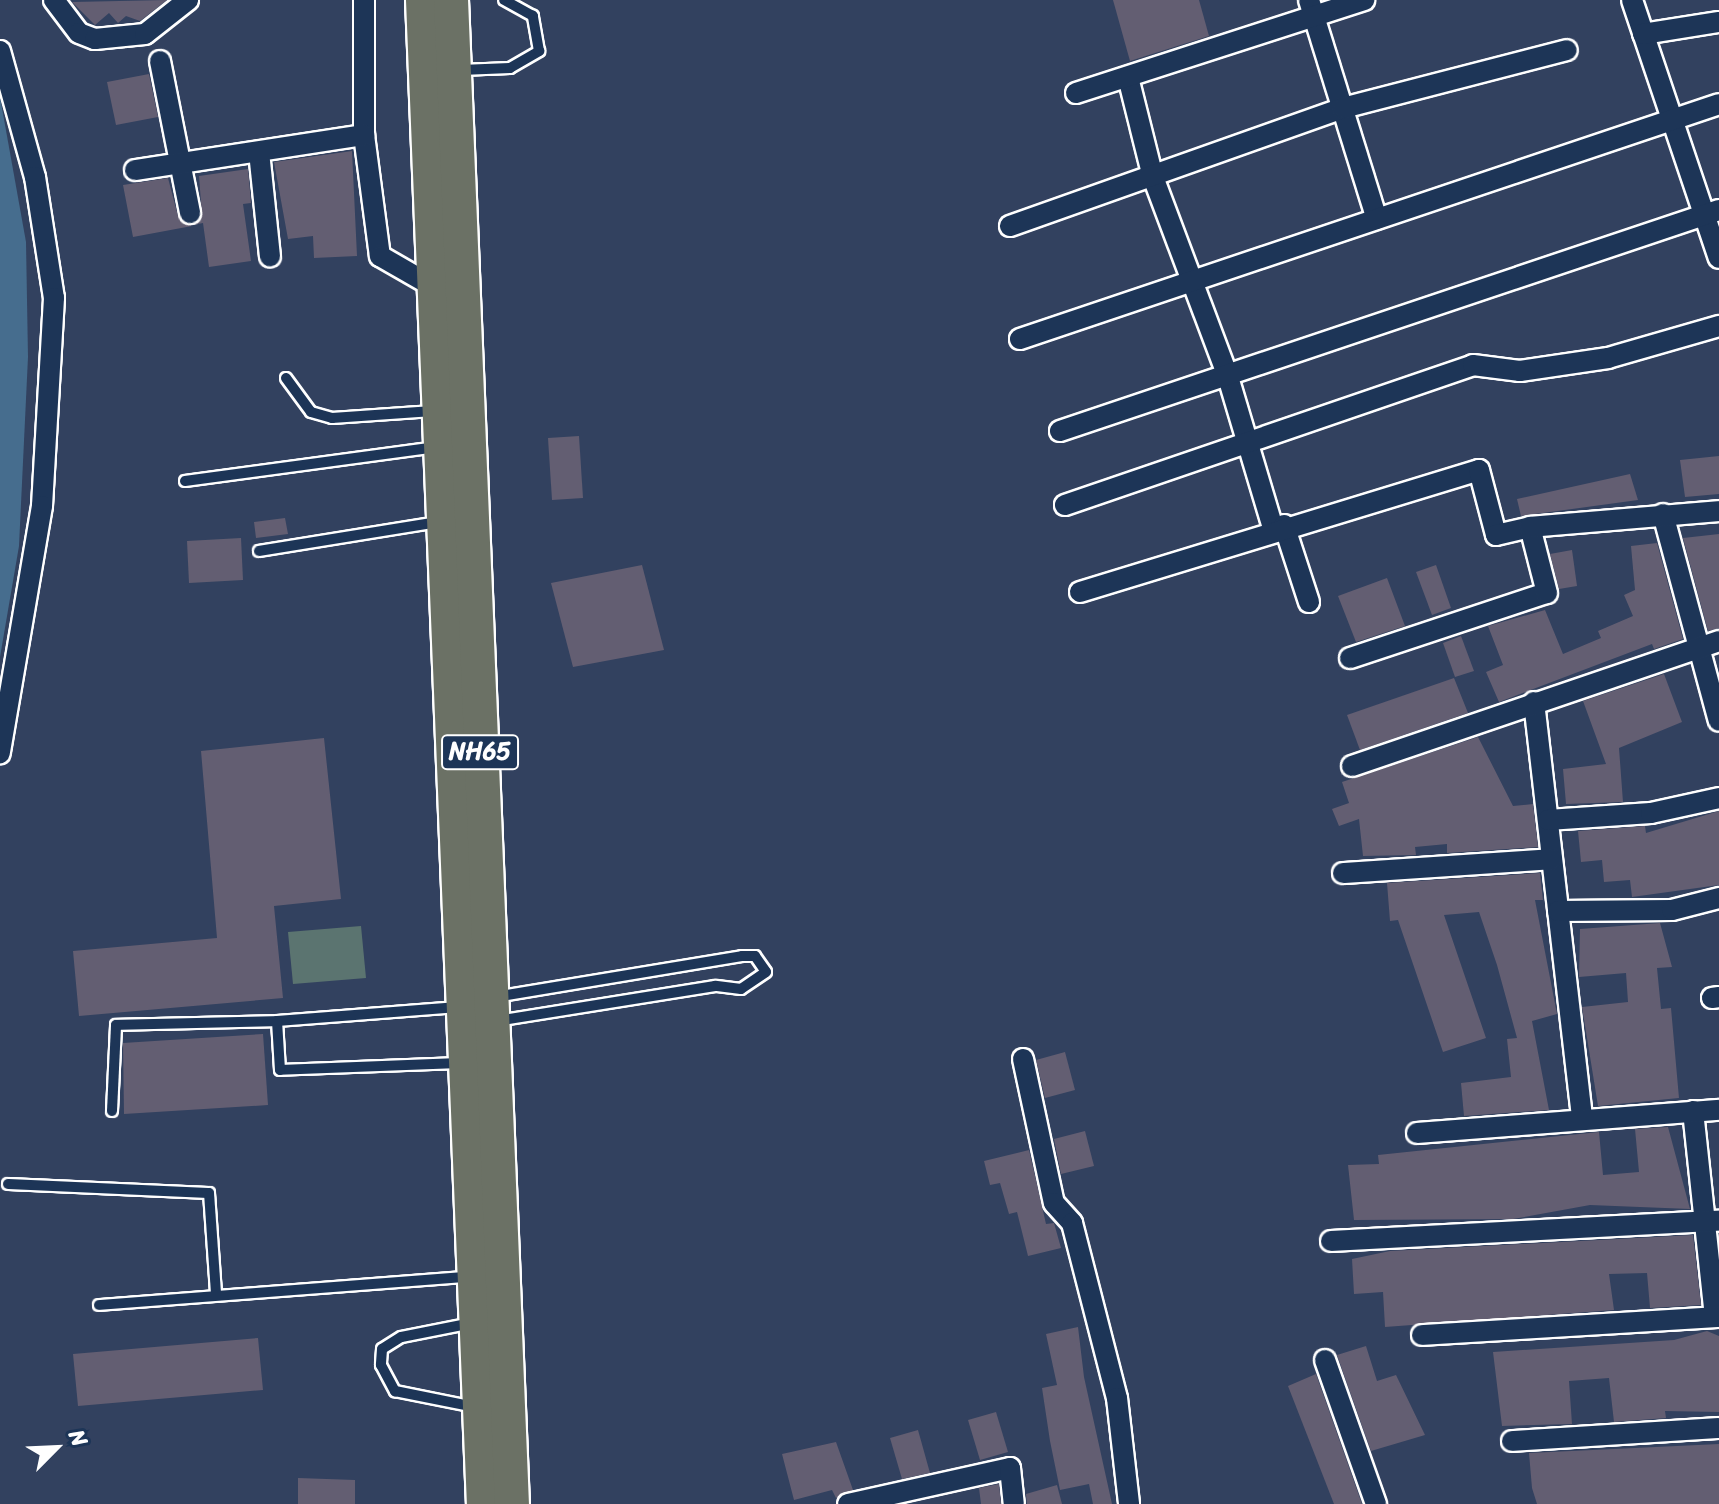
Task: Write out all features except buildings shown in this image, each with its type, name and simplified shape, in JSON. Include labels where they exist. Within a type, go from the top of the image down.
[{"type":"highway","name":"NH65","points":[[423,0],[444,521],[485,1008],[469,1062],[484,1504]]},
{"type":"highway","name":"NH65","points":[[451,0],[485,1008],[512,1504]]},
{"type":"street","points":[[54,0],[79,33],[95,39],[145,34],[188,0]]},
{"type":"street","points":[[364,0],[364,135],[380,256],[434,287]]},
{"type":"street","points":[[1076,93],[1128,77],[1312,8],[1364,0]]},
{"type":"street","points":[[1632,0],[1672,120],[1712,213],[1719,258]]},
{"type":"street","points":[[1312,8],[1377,219]]},
{"type":"street","points":[[1643,34],[1719,22]]},
{"type":"street","points":[[1010,226],[1343,108],[1567,50]]},
{"type":"street","points":[[0,51],[35,177],[54,298],[42,506],[0,753]]},
{"type":"street","points":[[160,61],[190,213]]},
{"type":"street","points":[[1128,77],[1153,177],[1228,377],[1248,447],[1309,602]]},
{"type":"street","points":[[1020,339],[1719,104]]},
{"type":"street","points":[[135,170],[364,135]]},
{"type":"street","points":[[259,152],[270,256]]},
{"type":"street","points":[[1060,431],[1712,213]]},
{"type":"street","points":[[1065,505],[1248,447],[1473,365],[1520,371],[1608,358],[1719,326]]},
{"type":"street","points":[[1080,592],[1278,526],[1479,470],[1496,535],[1530,527],[1719,511]]},
{"type":"street","points":[[1663,514],[1695,649],[1719,721]]},
{"type":"street","points":[[1350,658],[1547,593],[1530,527]]},
{"type":"street","points":[[1352,766],[1719,641]]},
{"type":"street","points":[[1534,702],[1582,1119]]},
{"type":"street","points":[[1548,820],[1651,813],[1719,798]]},
{"type":"street","points":[[1343,873],[1552,859]]},
{"type":"street","points":[[1558,911],[1672,910],[1719,898]]},
{"type":"street","points":[[1023,1059],[1054,1203],[1072,1223],[1117,1398],[1129,1504]]},
{"type":"street","points":[[1417,1133],[1719,1110]]},
{"type":"street","points":[[1422,1335],[1717,1317],[1712,1221],[1693,1111]]},
{"type":"street","points":[[1331,1241],[1712,1221]]},
{"type":"street","points":[[1325,1360],[1376,1504]]},
{"type":"street","points":[[1512,1441],[1719,1428]]},
{"type":"street","points":[[848,1504],[1010,1468],[1014,1504]]},
{"type":"lane","points":[[453,70],[510,68],[539,51],[533,16],[504,0]]},
{"type":"lane","points":[[286,378],[311,412],[332,418],[439,411]]},
{"type":"lane","points":[[185,481],[441,447]]},
{"type":"lane","points":[[259,551],[444,521]]},
{"type":"lane","points":[[112,1111],[116,1025],[277,1021],[485,1008],[715,986],[741,989],[766,972],[755,956],[742,956],[485,1008]]},
{"type":"lane","points":[[277,1021],[280,1070],[469,1062]]},
{"type":"lane","points":[[8,1184],[209,1193],[216,1293]]},
{"type":"lane","points":[[99,1305],[216,1293],[478,1276]]},
{"type":"lane","points":[[479,1322],[401,1337],[382,1349],[381,1365],[395,1391],[481,1408]]},
{"type":"green space","points":[[361,926],[366,978],[293,984],[288,932]]},
{"type":"water","points":[[0,97],[26,242],[28,357],[19,546],[0,657]]}]
